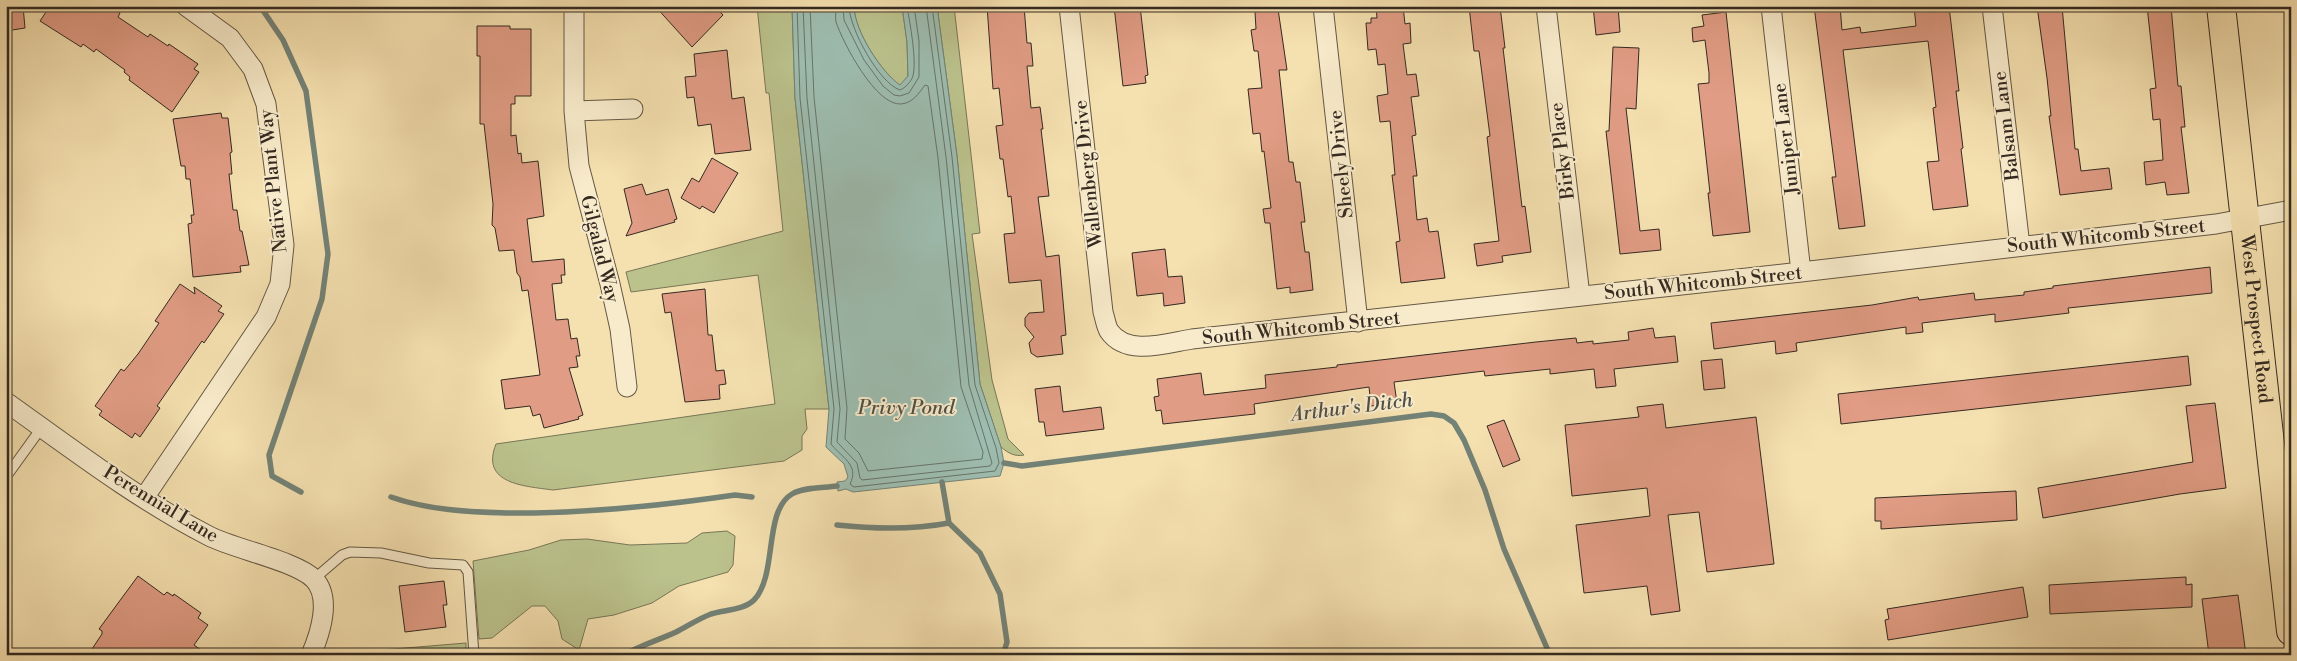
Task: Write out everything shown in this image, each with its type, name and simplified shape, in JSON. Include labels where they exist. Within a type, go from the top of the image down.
[{"type":"main road","name":"West Prospect Road","points":[[2221,6],[2291,632]]},
{"type":"street","name":"Native Plant Way","points":[[144,498],[266,317],[280,284],[284,245],[266,104],[254,69],[230,38],[186,6]]},
{"type":"street","name":"Gilgalad Way","points":[[574,6],[574,111],[579,166],[620,329],[627,387]]},
{"type":"street","name":"Wallenberg Drive","points":[[1069,6],[1103,312],[1108,330],[1117,339]]},
{"type":"street","name":"Sheely Drive","points":[[1323,6],[1358,322]]},
{"type":"street","name":"Birky Place","points":[[1546,6],[1580,296]]},
{"type":"street","name":"Juniper Lane","points":[[1771,6],[1801,272]]},
{"type":"street","name":"Balsam Lane","points":[[1992,6],[2020,246]]},
{"type":"street","points":[[574,111],[633,109]]},
{"type":"street","name":"South Whitcomb Street","points":[[1117,339],[1127,345],[1142,346],[2216,224],[2291,210]]},
{"type":"street","name":"Perennial Lane","points":[[6,402],[144,498],[210,537],[299,570],[314,579]]},
{"type":"street","points":[[312,652],[324,612],[323,596],[314,579]]},
{"type":"lane","points":[[6,477],[42,427]]},
{"type":"lane","points":[[314,579],[342,554],[350,552],[381,553],[429,564],[463,565],[468,572],[474,655]]},
{"type":"green space","points":[[757,6],[792,6],[795,98],[829,409],[805,409],[807,429],[802,436],[802,450],[784,461],[553,490],[530,487],[508,480],[499,475],[494,468],[493,457],[496,444],[775,404],[758,275],[631,292],[626,272],[783,231],[769,93],[766,93]]},
{"type":"green space","points":[[854,6],[902,6],[907,42],[908,76],[900,86],[885,71],[870,50],[855,16]]},
{"type":"green space","points":[[937,6],[954,6],[980,233],[972,234],[992,380],[1008,439],[1024,455],[1012,454],[1001,447],[980,384],[957,156]]},
{"type":"green space","points":[[727,531],[735,536],[733,565],[728,572],[679,586],[652,603],[614,615],[588,619],[579,650],[562,639],[558,621],[545,606],[532,606],[492,638],[479,639],[473,561],[529,550],[561,540],[587,539],[630,545],[687,543],[702,533]]},
{"type":"green space","points":[[466,643],[466,655],[345,655],[345,653]]},
{"type":"water","name":"Privy Pond","points":[[792,6],[854,6],[859,27],[870,50],[885,71],[900,85],[908,76],[907,42],[902,6],[937,6],[957,156],[980,384],[1001,447],[1004,463],[1000,476],[853,492],[846,489],[838,491],[837,482],[845,481],[848,477],[844,464],[826,447],[829,409],[795,98]]},
{"type":"building","points":[[6,6],[23,6],[25,28],[6,31]]},
{"type":"building","points":[[50,6],[110,6],[120,13],[118,17],[148,37],[150,34],[168,46],[169,44],[198,64],[194,69],[199,72],[172,112],[129,80],[130,77],[124,72],[125,70],[96,49],[94,52],[83,44],[81,47],[40,21]]},
{"type":"building","points":[[655,6],[715,6],[723,15],[692,47]]},
{"type":"building","points":[[987,6],[1024,6],[1027,43],[1031,43],[1033,66],[1027,66],[1031,108],[1040,107],[1049,196],[1038,197],[1046,257],[1059,255],[1066,335],[1061,336],[1063,354],[1037,357],[1031,353],[1029,343],[1034,337],[1025,326],[1025,318],[1029,313],[1044,312],[1041,280],[1009,283],[1004,234],[1015,233],[1011,196],[1008,197],[1003,159],[1000,159],[996,126],[1003,125],[999,88],[993,89]]},
{"type":"building","points":[[1114,6],[1140,6],[1148,75],[1145,76],[1146,83],[1123,86]]},
{"type":"building","points":[[1376,6],[1403,6],[1405,24],[1410,23],[1411,43],[1403,44],[1407,75],[1416,74],[1419,96],[1411,97],[1416,135],[1412,136],[1417,176],[1413,176],[1417,220],[1427,218],[1429,232],[1438,231],[1445,278],[1401,283],[1396,242],[1400,241],[1392,175],[1395,175],[1390,121],[1380,122],[1377,96],[1388,94],[1385,64],[1378,65],[1376,49],[1368,50],[1366,23],[1371,23],[1371,18],[1377,18]]},
{"type":"building","points":[[1469,6],[1500,6],[1505,48],[1503,48],[1522,207],[1525,206],[1531,252],[1502,256],[1503,262],[1477,266],[1474,244],[1499,241],[1487,137],[1490,136],[1479,51],[1474,51]]},
{"type":"building","points":[[1593,6],[1618,6],[1620,32],[1596,35]]},
{"type":"building","points":[[1814,6],[1840,6],[1842,30],[1860,27],[1861,33],[1916,26],[1914,6],[1949,6],[1959,91],[1956,91],[1968,206],[1933,210],[1927,162],[1939,161],[1933,108],[1936,107],[1928,41],[1843,50],[1865,226],[1839,229],[1832,177],[1836,177]]},
{"type":"building","points":[[2037,6],[2062,6],[2075,149],[2078,149],[2081,171],[2109,168],[2112,189],[2060,195]]},
{"type":"building","points":[[2147,6],[2171,6],[2178,86],[2181,86],[2185,127],[2181,127],[2189,193],[2167,195],[2165,182],[2146,185],[2144,162],[2163,160],[2160,119],[2153,120],[2150,89],[2156,88]]},
{"type":"building","points":[[1278,9],[1287,70],[1279,70],[1289,162],[1293,162],[1296,182],[1300,182],[1305,222],[1301,222],[1305,252],[1309,252],[1313,290],[1290,293],[1290,287],[1277,289],[1270,223],[1265,223],[1263,209],[1271,208],[1264,151],[1262,152],[1260,133],[1253,134],[1248,89],[1262,88],[1258,51],[1254,51],[1251,30],[1256,29],[1255,12]]},
{"type":"building","points":[[1726,12],[1750,232],[1713,236],[1698,84],[1709,83],[1709,73],[1705,40],[1693,42],[1692,28],[1704,26],[1702,15]]},
{"type":"building","points":[[477,26],[510,26],[510,29],[531,29],[531,96],[515,96],[515,104],[511,104],[511,136],[516,135],[518,154],[521,153],[522,163],[538,161],[544,216],[527,219],[532,262],[564,259],[565,275],[561,275],[562,283],[552,284],[556,320],[568,319],[571,339],[577,338],[580,356],[576,356],[578,367],[569,368],[583,415],[578,417],[579,419],[544,428],[540,414],[533,416],[530,406],[505,409],[501,380],[540,375],[528,290],[522,291],[514,250],[499,251],[495,228],[492,225],[493,204],[484,124],[480,124],[480,56],[477,56]]},
{"type":"building","points":[[1613,47],[1639,48],[1636,109],[1626,108],[1640,231],[1659,229],[1661,250],[1620,254],[1606,131],[1609,131]]},
{"type":"building","points":[[727,50],[732,99],[744,97],[751,150],[715,154],[711,124],[698,126],[694,97],[687,98],[685,77],[696,76],[694,54]]},
{"type":"building","points":[[221,113],[222,118],[228,118],[232,152],[230,153],[232,174],[229,174],[233,210],[237,210],[240,231],[242,231],[249,265],[240,266],[241,272],[193,277],[188,224],[192,223],[191,215],[194,215],[190,179],[186,179],[185,166],[181,166],[173,119]]},
{"type":"building","points":[[712,158],[738,173],[714,213],[702,206],[700,209],[681,198],[692,178],[699,182]]},
{"type":"building","points":[[642,184],[646,195],[668,189],[677,219],[674,220],[675,222],[626,236],[632,223],[624,189]]},
{"type":"building","points":[[1165,249],[1168,277],[1182,276],[1185,303],[1164,306],[1163,293],[1137,296],[1132,253]]},
{"type":"building","points":[[2210,267],[2212,293],[2068,308],[2069,313],[1995,322],[1995,314],[1922,323],[1923,332],[1906,334],[1906,327],[1796,343],[1797,351],[1776,354],[1775,341],[1714,349],[1711,323],[1872,305],[1918,297],[1919,300],[1974,293],[1975,300],[2024,295],[2024,292],[2053,288],[2053,286]]},
{"type":"building","points":[[180,284],[195,294],[194,287],[222,306],[218,311],[224,314],[204,343],[202,341],[157,406],[160,408],[140,437],[135,433],[132,438],[99,415],[102,411],[95,406],[121,369],[124,371],[138,354],[159,323],[155,321]]},
{"type":"building","points":[[705,289],[708,335],[712,335],[716,371],[724,370],[726,384],[719,385],[720,399],[685,402],[671,312],[665,313],[662,294]]},
{"type":"building","points":[[1653,328],[1655,338],[1675,336],[1678,362],[1614,369],[1616,386],[1596,388],[1594,369],[1550,374],[1550,369],[1485,376],[1484,371],[1394,382],[1397,403],[1371,406],[1369,387],[1254,404],[1255,414],[1163,424],[1161,410],[1156,411],[1154,397],[1159,396],[1157,379],[1201,373],[1204,395],[1266,388],[1265,375],[1576,338],[1577,343],[1593,341],[1593,344],[1629,340],[1628,332]]},
{"type":"building","points":[[2188,356],[2191,385],[1841,424],[1838,394]]},
{"type":"building","points":[[1722,359],[1725,388],[1704,390],[1701,361]]},
{"type":"building","points":[[1060,386],[1063,412],[1101,407],[1104,429],[1046,436],[1044,422],[1039,422],[1035,389]]},
{"type":"building","points":[[2215,403],[2226,488],[2180,494],[2043,518],[2038,488],[2193,462],[2186,406]]},
{"type":"building","points":[[1663,404],[1666,428],[1756,417],[1774,564],[1707,572],[1699,512],[1668,515],[1680,611],[1651,615],[1647,586],[1584,593],[1576,525],[1650,516],[1647,488],[1572,496],[1565,425],[1639,417],[1637,407]]},
{"type":"building","points":[[1504,420],[1520,460],[1503,467],[1487,426]]},
{"type":"building","points":[[2016,491],[2017,520],[1881,529],[1881,521],[1875,521],[1875,498]]},
{"type":"building","points":[[138,576],[164,595],[167,592],[173,596],[174,594],[201,613],[198,618],[208,625],[194,645],[208,655],[88,655],[102,634],[102,631],[99,629]]},
{"type":"building","points":[[2186,577],[2186,585],[2192,584],[2192,607],[2050,614],[2049,585]]},
{"type":"building","points":[[444,581],[447,605],[443,605],[446,627],[405,632],[399,586]]},
{"type":"building","points":[[2023,587],[2028,617],[1888,640],[1885,620],[1889,619],[1887,609]]},
{"type":"building","points":[[2238,595],[2246,655],[2209,655],[2202,599]]},
{"type":"waterway","points":[[260,6],[283,40],[306,91],[328,254],[322,299],[269,455],[272,476],[301,492]]},
{"type":"waterway","name":"Arthur's Ditch","points":[[1004,463],[1022,466],[1431,414],[1444,416],[1454,423],[1464,440],[1485,490],[1504,549],[1550,655]]},
{"type":"waterway","points":[[942,482],[949,523],[980,553],[1000,594],[1007,642],[1003,655]]},
{"type":"waterway","points":[[624,655],[676,632],[706,616],[739,608],[754,600],[761,589],[766,575],[777,514],[783,502],[792,494],[802,490],[837,486]]},
{"type":"waterway","points":[[391,497],[434,508],[507,513],[593,511],[678,503],[735,495],[752,497]]},
{"type":"waterway","points":[[837,525],[893,528],[949,523]]}]
